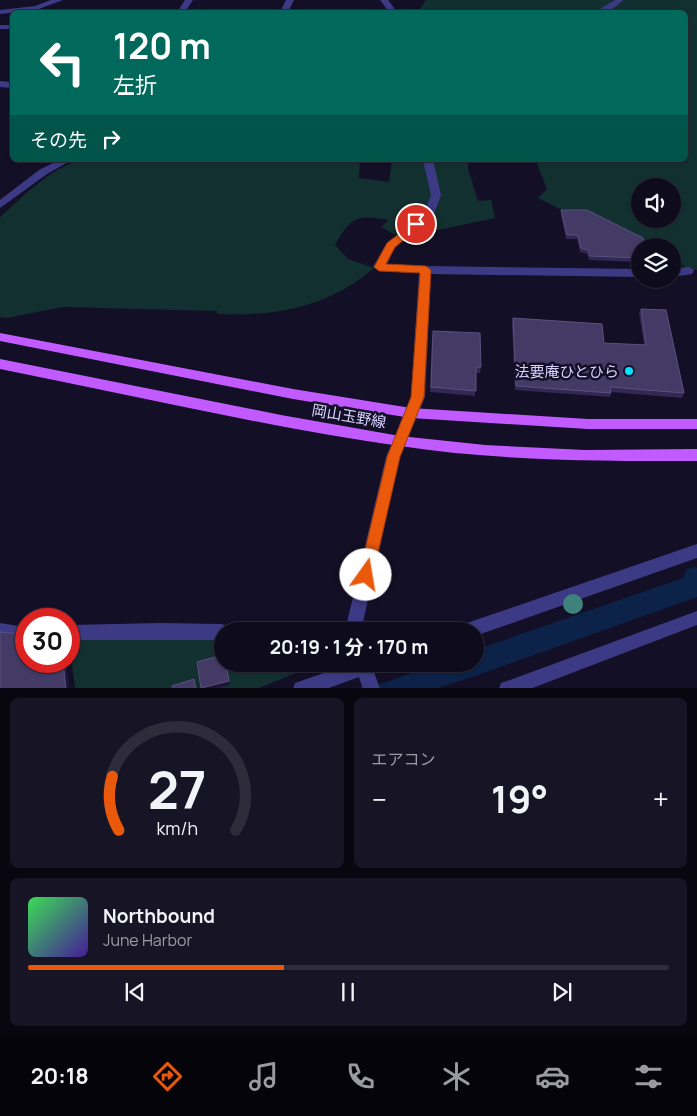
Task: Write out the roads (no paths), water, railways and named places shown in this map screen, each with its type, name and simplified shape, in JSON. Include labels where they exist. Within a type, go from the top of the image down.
[{"type":"main road","name":"岡山玉野線","points":[[0,337],[293,394],[411,413],[588,424],[697,424]]},
{"type":"main road","name":"岡山玉野線","points":[[0,364],[281,420],[400,441],[485,450],[585,456],[697,454]]},
{"type":"street","points":[[18,10],[36,8],[59,0]]},
{"type":"street","points":[[604,10],[614,6],[619,0]]},
{"type":"street","points":[[0,205],[43,172],[63,162]]},
{"type":"street","points":[[428,162],[436,195],[429,214],[391,246],[379,267],[426,270],[631,273]]},
{"type":"street","points":[[354,622],[393,457],[418,397],[426,270]]},
{"type":"street","points":[[681,272],[688,271]]},
{"type":"street","points":[[484,625],[697,551]]},
{"type":"street","points":[[507,688],[697,618]]},
{"type":"street","points":[[0,631],[15,633]]},
{"type":"street","points":[[80,633],[214,632]]},
{"type":"street","points":[[301,688],[368,673]]},
{"type":"water","points":[[697,568],[697,597],[475,676],[438,688],[355,688],[384,683],[415,672],[484,672],[484,647],[683,578],[687,569]]},
{"type":"place","name":"法要庵ひとひら","points":[[629,371]]}]
